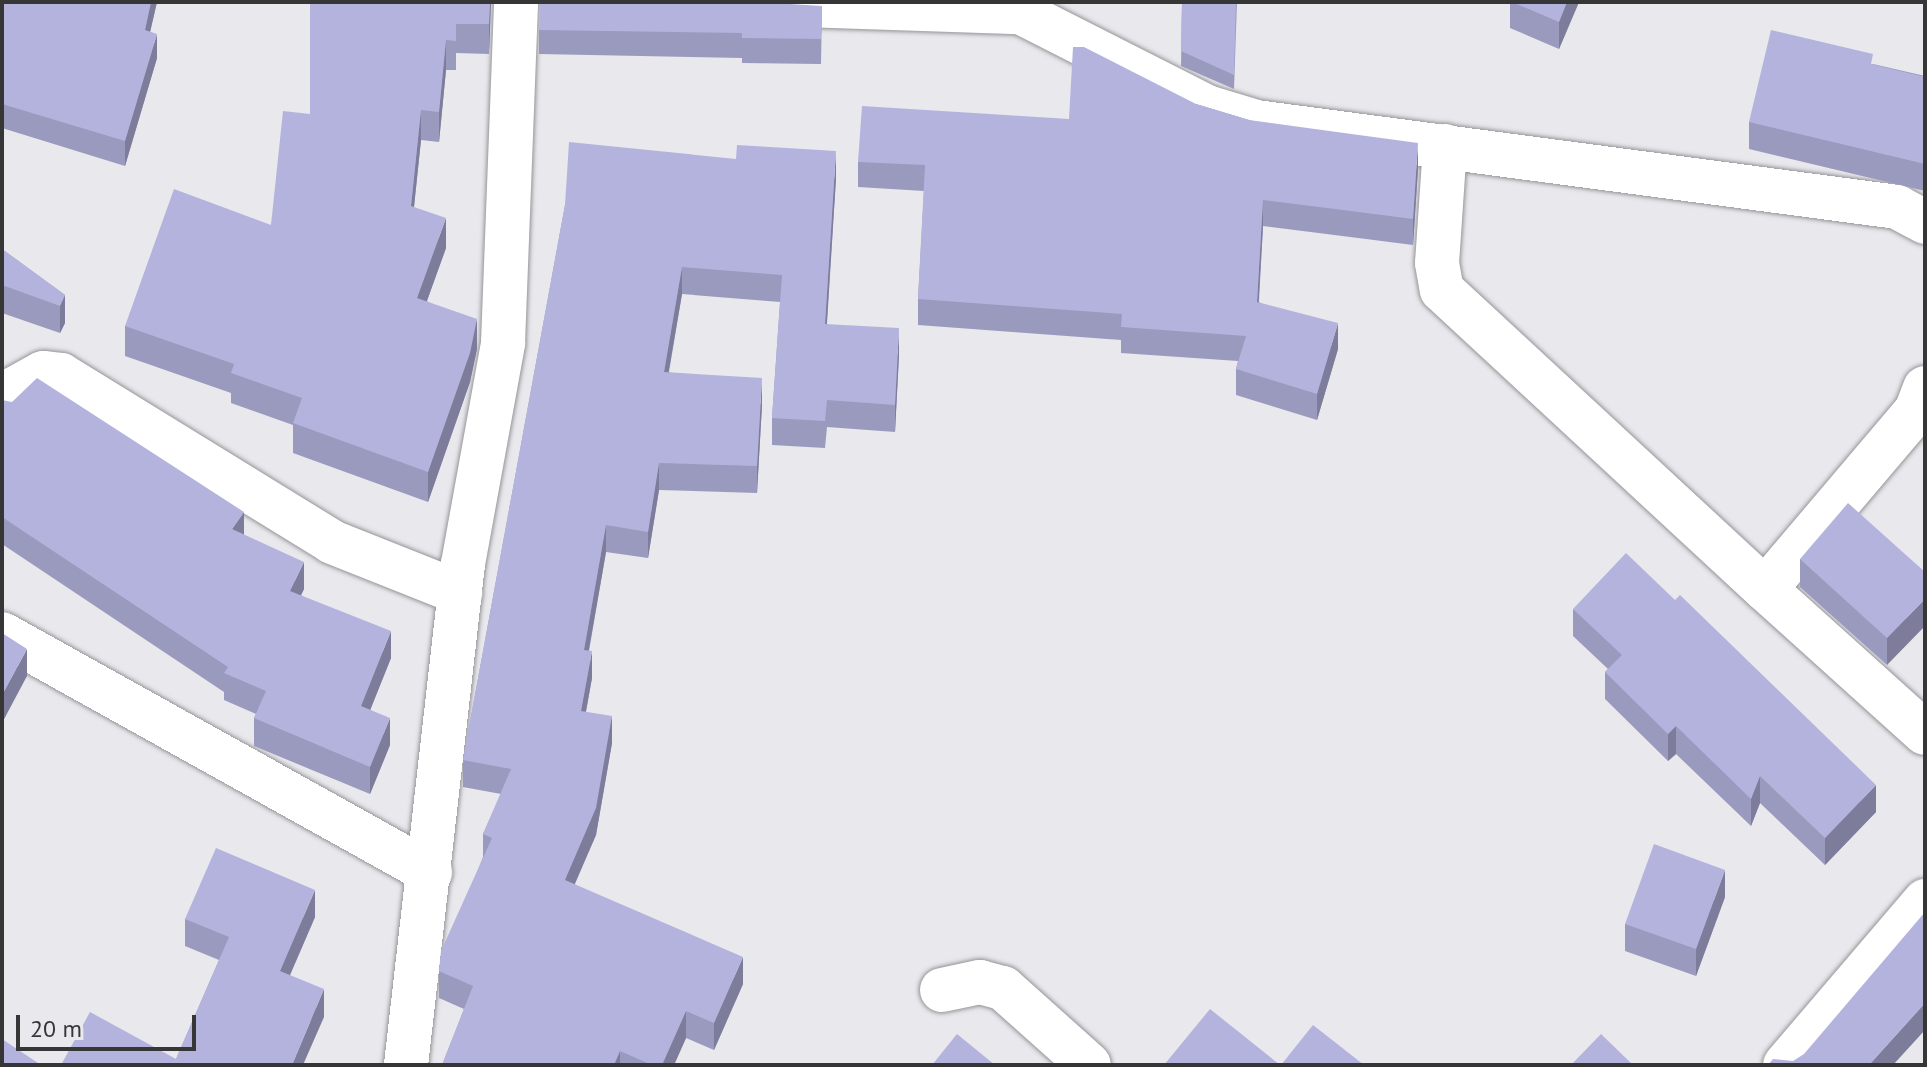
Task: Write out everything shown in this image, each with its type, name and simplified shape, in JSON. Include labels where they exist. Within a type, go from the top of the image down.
[{"type":"street","points":[[406,1065],[460,593],[503,343],[516,2]]},
{"type":"street","points":[[713,2],[1020,12],[1207,107],[1256,122],[1897,207],[1925,222]]},
{"type":"street","points":[[1445,146],[1437,263],[1442,290],[1925,733]]},
{"type":"street","points":[[2,406],[14,389],[43,373],[61,375],[332,542],[460,593]]},
{"type":"street","points":[[1765,589],[1916,411],[1925,388]]},
{"type":"street","points":[[2,634],[430,872]]},
{"type":"street","points":[[1785,1065],[1925,901]]},
{"type":"street","points":[[942,990],[980,982],[1003,988],[1089,1065]]},
{"type":"building","points":[[2,2],[151,2],[145,30],[157,34],[125,141],[2,104]]},
{"type":"building","points":[[310,2],[490,2],[489,24],[456,24],[456,41],[446,40],[439,112],[421,110],[411,206],[446,218],[417,298],[477,319],[470,353],[428,472],[293,423],[302,398],[231,373],[234,364],[125,326],[174,189],[271,225],[283,111],[310,114]]},
{"type":"building","points":[[540,2],[758,2],[822,6],[821,39],[742,38],[742,33],[539,30]]},
{"type":"building","points":[[1182,2],[1236,2],[1234,75],[1181,51]]},
{"type":"building","points":[[1512,2],[1567,2],[1559,22]]},
{"type":"building","points":[[1771,30],[1873,54],[1871,64],[1925,77],[1925,164],[1749,122]]},
{"type":"building","points":[[1073,47],[1084,47],[1196,104],[1249,120],[1418,143],[1413,219],[1263,200],[1257,302],[1338,323],[1317,394],[1236,369],[1246,336],[1121,327],[1122,314],[918,299],[925,165],[858,162],[862,106],[1069,119]]},
{"type":"building","points":[[569,142],[736,159],[737,145],[836,151],[825,324],[899,328],[895,405],[827,400],[825,421],[772,418],[782,275],[682,267],[664,372],[762,378],[757,466],[659,463],[648,532],[606,525],[584,650],[592,651],[581,711],[612,716],[596,808],[565,880],[743,957],[714,1023],[686,1011],[662,1065],[652,1065],[620,1051],[614,1065],[442,1065],[473,986],[439,971],[441,951],[492,838],[483,834],[511,769],[463,760],[565,205]]},
{"type":"building","points":[[2,249],[65,295],[60,306],[2,285]]},
{"type":"building","points":[[37,378],[244,512],[232,529],[304,562],[290,591],[391,631],[361,706],[390,718],[370,767],[254,718],[266,691],[224,673],[228,667],[2,517],[2,400],[12,402]]},
{"type":"building","points":[[1848,503],[1925,572],[1925,599],[1887,638],[1800,559]]},
{"type":"building","points":[[1626,553],[1675,600],[1680,595],[1876,785],[1825,838],[1760,776],[1751,799],[1676,726],[1668,734],[1605,672],[1622,655],[1573,609]]},
{"type":"building","points":[[2,633],[27,649],[2,695]]},
{"type":"building","points":[[1654,844],[1725,870],[1696,949],[1625,924]]},
{"type":"building","points":[[216,848],[315,890],[280,971],[324,989],[292,1065],[61,1065],[90,1012],[176,1059],[229,937],[185,919]]},
{"type":"building","points":[[1925,912],[1925,1003],[1869,1065],[1768,1065],[1773,1059],[1793,1061],[1804,1054]]},
{"type":"building","points":[[1210,1009],[1280,1065],[1164,1065]]},
{"type":"building","points":[[1313,1025],[1364,1065],[1281,1065]]},
{"type":"building","points":[[957,1034],[995,1065],[932,1065]]},
{"type":"building","points":[[1601,1034],[1633,1065],[1571,1065]]},
{"type":"building","points":[[2,1039],[41,1065],[2,1065]]}]
